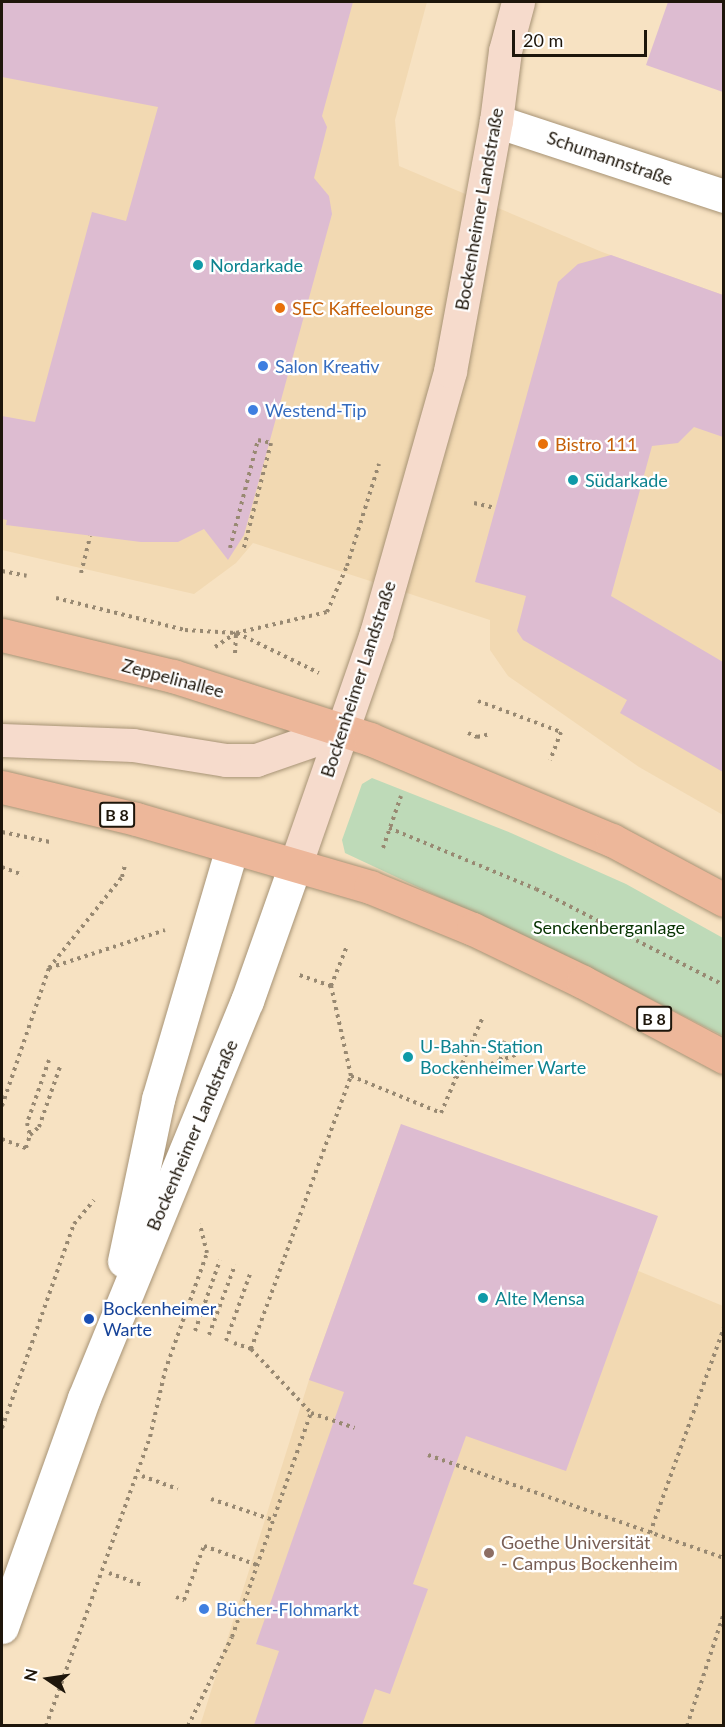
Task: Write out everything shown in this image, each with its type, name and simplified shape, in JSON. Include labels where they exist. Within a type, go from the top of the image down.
[{"type":"main road","name":"Bockenheimer Landstraße","points":[[296,863],[376,633],[450,371],[496,121],[505,51],[518,2]]},
{"type":"main road","name":"Zeppelinallee","points":[[2,635],[173,676],[342,730]]},
{"type":"main road","points":[[2,740],[133,745],[226,760],[256,760],[342,730],[532,804],[612,840],[723,900]]},
{"type":"main road","name":"B 8","points":[[2,787],[136,819],[232,848],[296,863],[370,887],[473,929],[583,982],[723,1057]]},
{"type":"street","name":"Schumannstraße","points":[[496,121],[723,196]]},
{"type":"street","name":"Bockenheimer Landstraße","points":[[110,1331],[159,1099],[232,848]]},
{"type":"street","name":"Bockenheimer Landstraße","points":[[2,1627],[110,1331],[247,1001],[296,863]]},
{"type":"path","points":[[230,548],[258,440],[271,443],[243,551]]},
{"type":"path","points":[[56,598],[185,630],[236,633],[327,612],[347,566],[382,454]]},
{"type":"path","points":[[474,503],[495,508]]},
{"type":"path","points":[[81,573],[90,536]]},
{"type":"path","points":[[2,571],[27,576]]},
{"type":"path","points":[[236,633],[290,658]]},
{"type":"path","points":[[478,701],[561,732],[550,760]]},
{"type":"path","points":[[456,728],[477,736],[490,734]]},
{"type":"path","points":[[380,857],[404,790]]},
{"type":"path","points":[[389,828],[546,894],[723,985]]},
{"type":"path","points":[[2,832],[44,842]]},
{"type":"path","points":[[2,1106],[49,968],[122,877],[125,865]]},
{"type":"path","points":[[2,867],[23,875]]},
{"type":"path","points":[[49,968],[172,928]]},
{"type":"path","points":[[251,1349],[351,1076],[331,986],[347,946]]},
{"type":"path","points":[[294,973],[331,986]]},
{"type":"path","points":[[351,1076],[441,1113],[483,1017]]},
{"type":"path","points":[[440,1070],[456,1077],[523,1052],[529,1040]]},
{"type":"path","points":[[502,1042],[523,1052]]},
{"type":"path","points":[[500,1060],[507,1045]]},
{"type":"path","points":[[2,1139],[26,1148],[30,1135],[27,1123],[49,1060]]},
{"type":"path","points":[[30,1135],[39,1127],[61,1064]]},
{"type":"path","points":[[2,1428],[74,1224],[98,1196]]},
{"type":"path","points":[[46,1725],[150,1437],[165,1371],[207,1253],[199,1220]]},
{"type":"path","points":[[195,1330],[220,1260]]},
{"type":"path","points":[[209,1335],[235,1265]]},
{"type":"path","points":[[226,1341],[251,1271]]},
{"type":"path","points":[[650,1533],[723,1327]]},
{"type":"path","points":[[234,1343],[251,1349],[311,1413],[355,1428]]},
{"type":"path","points":[[188,1725],[232,1637],[311,1413]]},
{"type":"path","points":[[428,1455],[723,1558]]},
{"type":"path","points":[[142,1476],[178,1489]]},
{"type":"path","points":[[211,1499],[273,1520]]},
{"type":"path","points":[[176,1597],[184,1600],[204,1546],[257,1564]]},
{"type":"path","points":[[109,1573],[144,1586]]},
{"type":"path","points":[[687,1725],[723,1613]]},
{"type":"shaded area","points":[[2,2],[427,2],[395,120],[399,166],[602,252],[723,295],[723,815],[639,767],[508,676],[490,650],[490,620],[253,543],[236,563],[194,594],[2,550]]},
{"type":"shaded area","name":"Goethe Universität - Campus Bockenheim","points":[[401,1124],[438,1188],[723,1306],[723,1725],[200,1726],[309,1380]]},
{"type":"green space","name":"Senckenberganlage","points":[[372,778],[511,833],[626,884],[723,938],[723,1036],[584,965],[345,853],[342,840],[362,784]]},
{"type":"building","name":"Nordarkade","points":[[2,2],[353,2],[322,116],[327,127],[314,178],[329,196],[332,214],[244,535],[228,560],[204,529],[178,542],[141,542],[6,525],[7,520],[2,519],[2,416],[35,422],[92,212],[126,221],[158,107],[2,77]]},
{"type":"building","points":[[668,2],[723,2],[723,92],[646,65]]},
{"type":"building","name":"Südarkade","points":[[611,255],[723,295],[723,437],[694,427],[678,443],[652,446],[611,596],[723,662],[723,772],[620,713],[627,700],[523,640],[517,631],[526,596],[475,582],[558,282],[578,264]]},
{"type":"building","name":"Alte Mensa","points":[[401,1124],[658,1216],[566,1471],[466,1436],[413,1584],[428,1589],[390,1694],[375,1689],[362,1725],[254,1725],[279,1651],[256,1644],[344,1392],[309,1380]]},
{"type":"place","name":"Nordarkade","points":[[198,265]]},
{"type":"place","name":"SEC Kaffeelounge","points":[[280,308]]},
{"type":"place","name":"Salon Kreativ","points":[[263,366]]},
{"type":"place","name":"Westend-Tip","points":[[253,410]]},
{"type":"place","name":"Bistro 111","points":[[543,444]]},
{"type":"place","name":"Südarkade","points":[[573,480]]},
{"type":"place","name":"U-Bahn-Station Bockenheimer Warte","points":[[408,1057]]},
{"type":"place","name":"Alte Mensa","points":[[483,1298]]},
{"type":"place","name":"Bockenheimer Warte","points":[[89,1319]]},
{"type":"place","name":"Goethe Universität - Campus Bockenheim","points":[[489,1553]]},
{"type":"place","name":"Bücher-Flohmarkt","points":[[204,1609]]}]
